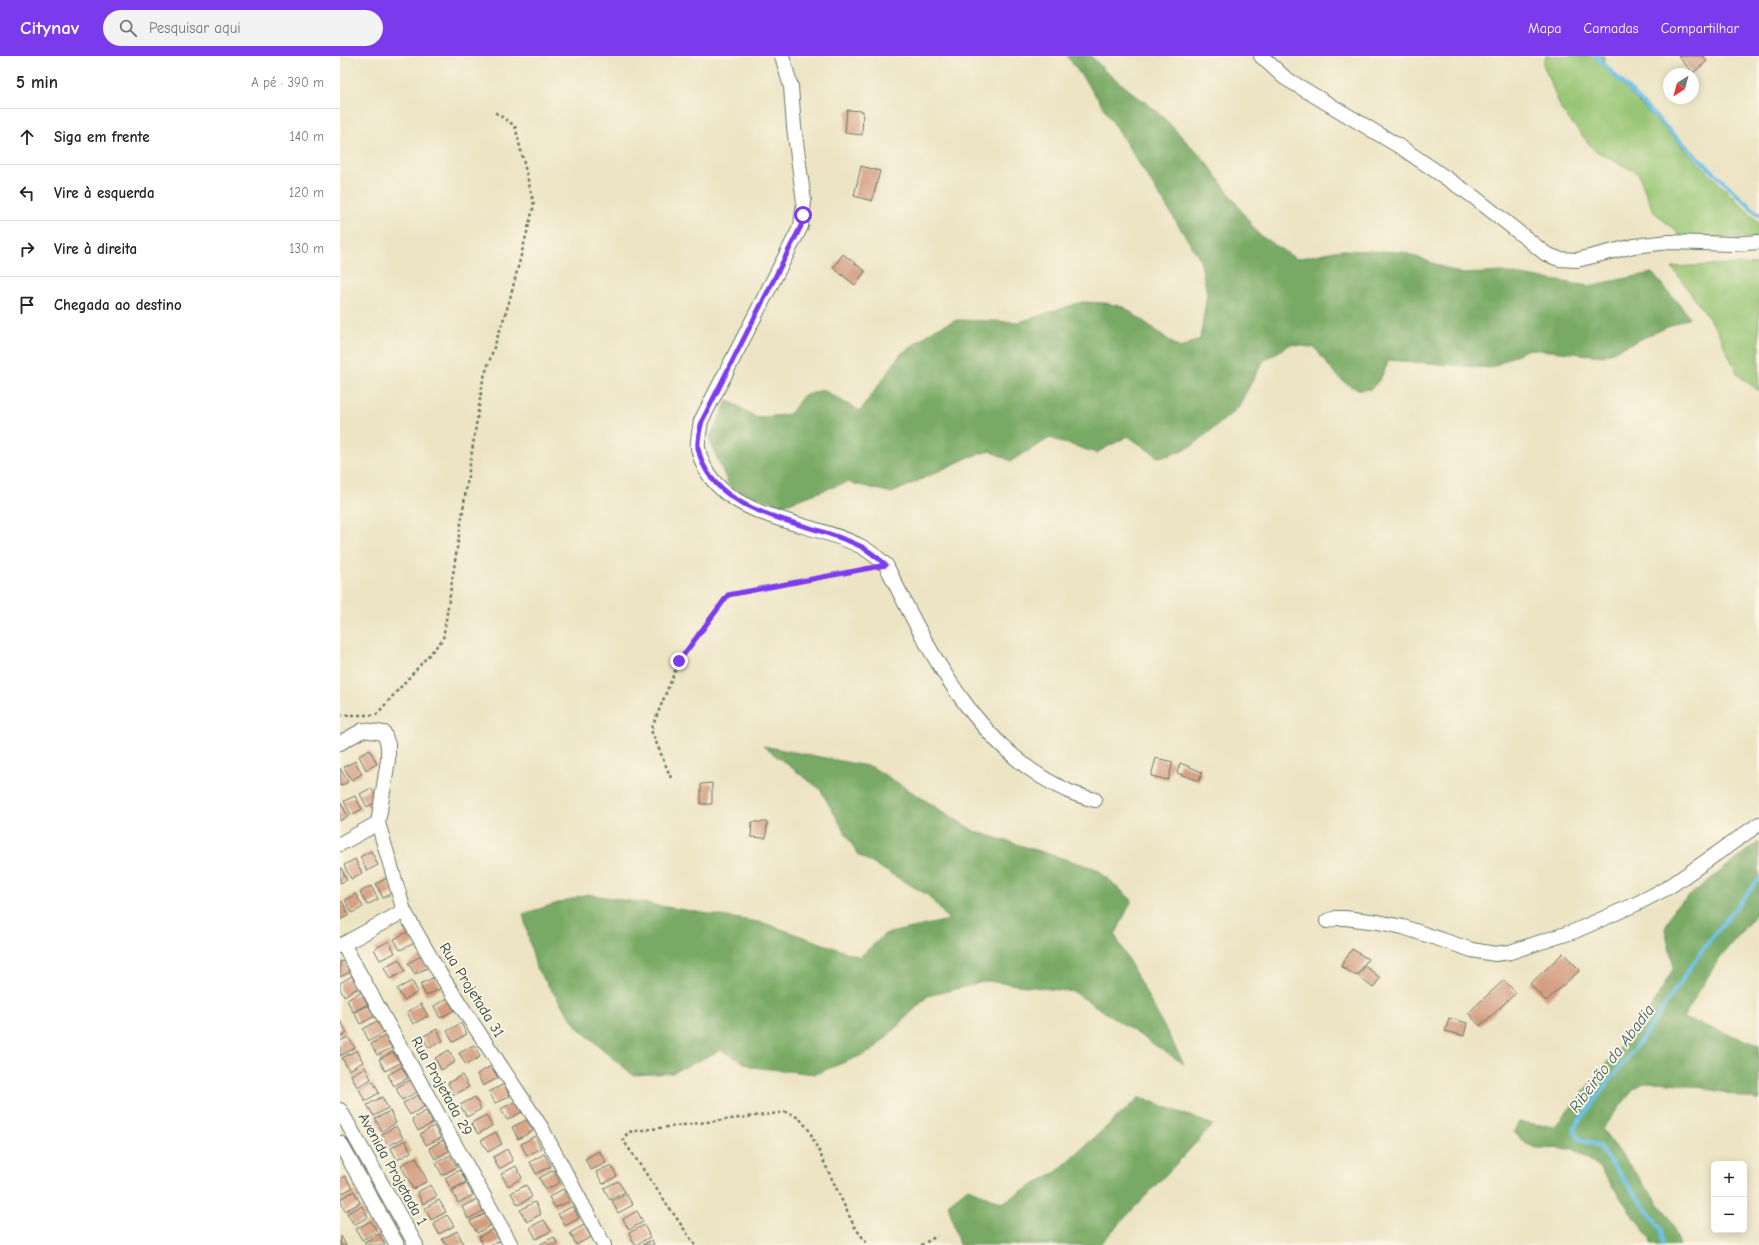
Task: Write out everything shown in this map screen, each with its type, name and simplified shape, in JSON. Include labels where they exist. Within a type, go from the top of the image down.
[{"type":"street","points":[[782,56],[790,87],[804,202],[801,226],[702,421],[698,447],[705,467],[714,482],[726,493],[757,511],[788,522],[824,532],[861,546],[875,555],[886,565],[928,648],[975,716],[1002,746],[1044,778],[1066,790],[1095,800]]},
{"type":"street","points":[[1261,56],[1285,78],[1402,148],[1474,197],[1546,254],[1559,258],[1577,260],[1634,246],[1669,242],[1733,244],[1759,242]]},
{"type":"street","name":"Rua Projetada 31","points":[[340,743],[363,730],[384,733],[388,745],[388,760],[378,823],[404,911],[440,974],[541,1127],[604,1245]]},
{"type":"street","points":[[340,844],[378,823]]},
{"type":"street","points":[[1327,921],[1336,918],[1345,918],[1388,924],[1472,950],[1495,954],[1510,952],[1575,931],[1636,904],[1669,887],[1759,824]]},
{"type":"street","points":[[341,945],[404,911]]},
{"type":"street","name":"Rua Projetada 29","points":[[341,945],[511,1245]]},
{"type":"street","name":"Avenida Projetada 1","points":[[340,1110],[416,1245]]},
{"type":"street","points":[[340,1143],[397,1245]]},
{"type":"path","points":[[340,715],[376,715],[443,639],[483,380],[508,306],[534,205],[515,126],[493,111]]},
{"type":"path","points":[[671,778],[651,730],[679,661],[728,595],[886,565]]},
{"type":"path","points":[[695,1245],[623,1140],[628,1132],[787,1112],[799,1118],[809,1130],[854,1226],[868,1245]]},
{"type":"path","points":[[921,1245],[937,1236]]},
{"type":"green space","points":[[1067,56],[1091,56],[1106,72],[1159,113],[1208,164],[1258,234],[1296,259],[1340,250],[1403,252],[1462,274],[1502,272],[1588,286],[1652,273],[1690,317],[1603,356],[1528,349],[1490,368],[1388,360],[1382,376],[1371,389],[1358,389],[1339,378],[1315,348],[1291,344],[1263,361],[1237,409],[1192,446],[1171,455],[1158,457],[1128,436],[1096,453],[1050,438],[1011,461],[990,451],[969,457],[892,493],[847,482],[783,505],[730,488],[709,439],[728,400],[757,418],[790,414],[803,396],[823,390],[860,411],[901,354],[935,329],[957,320],[1020,322],[1082,302],[1104,303],[1124,307],[1180,348],[1200,339],[1207,294],[1200,259],[1096,96]]},
{"type":"green space","points":[[1546,56],[1604,56],[1604,64],[1633,97],[1759,223],[1759,238],[1682,237],[1653,211],[1638,173],[1594,150],[1562,111],[1543,64]]},
{"type":"green space","points":[[1736,264],[1759,265],[1759,391],[1738,375],[1717,330],[1672,267]]},
{"type":"green space","points":[[763,746],[872,767],[974,831],[1097,869],[1132,900],[1115,935],[1184,1064],[1074,992],[987,981],[928,996],[872,1051],[815,1074],[752,1067],[721,1050],[672,1073],[633,1075],[578,1028],[536,968],[523,914],[587,894],[764,923],[860,957],[885,934],[949,920],[928,895],[858,855],[820,789]]},
{"type":"green space","points":[[1759,841],[1759,910],[1718,960],[1683,1018],[1759,1045],[1759,1101],[1698,1087],[1662,1082],[1648,1083],[1639,1085],[1636,1088],[1602,1129],[1669,1217],[1680,1245],[1651,1245],[1650,1239],[1598,1166],[1573,1149],[1536,1148],[1525,1143],[1514,1132],[1519,1122],[1554,1127],[1562,1118],[1650,1010],[1674,967],[1665,929],[1674,908]]},
{"type":"green space","points":[[1140,1097],[1213,1125],[1099,1245],[959,1245],[948,1204],[968,1188],[1002,1203],[1056,1172]]},
{"type":"building","points":[[1678,56],[1703,56],[1707,61],[1699,68],[1689,68]]},
{"type":"building","points":[[847,110],[863,111],[862,135],[845,133]]},
{"type":"building","points":[[861,166],[880,171],[872,201],[854,196]]},
{"type":"building","points":[[843,254],[865,271],[855,285],[833,268]]},
{"type":"building","points":[[370,750],[377,764],[366,770],[359,756]]},
{"type":"building","points":[[1156,758],[1173,762],[1168,780],[1151,776]]},
{"type":"building","points":[[355,761],[362,774],[351,780],[344,767]]},
{"type":"building","points":[[1180,763],[1202,772],[1199,781],[1177,773]]},
{"type":"building","points":[[340,768],[348,782],[340,786]]},
{"type":"building","points":[[712,783],[712,804],[701,804],[701,784]]},
{"type":"building","points":[[371,788],[378,801],[367,807],[360,794]]},
{"type":"building","points":[[355,796],[362,809],[351,815],[344,801]]},
{"type":"building","points":[[341,803],[348,816],[340,821],[340,804]]},
{"type":"building","points":[[752,822],[767,822],[766,838],[751,837]]},
{"type":"building","points":[[371,851],[378,865],[367,871],[360,857]]},
{"type":"building","points":[[355,859],[362,873],[351,879],[344,865]]},
{"type":"building","points":[[340,866],[347,880],[340,883]]},
{"type":"building","points":[[387,878],[394,892],[383,898],[376,884]]},
{"type":"building","points":[[371,886],[378,899],[367,905],[360,892]]},
{"type":"building","points":[[356,894],[363,907],[352,913],[345,900]]},
{"type":"building","points":[[342,901],[349,915],[340,920],[340,903]]},
{"type":"building","points":[[409,931],[415,943],[400,950],[394,939]]},
{"type":"building","points":[[389,941],[395,953],[380,960],[374,949]]},
{"type":"building","points":[[1352,949],[1368,959],[1356,976],[1341,966]]},
{"type":"building","points":[[1563,953],[1580,970],[1546,1001],[1530,984]]},
{"type":"building","points":[[423,955],[429,967],[415,974],[408,963]]},
{"type":"building","points":[[399,959],[405,971],[390,979],[384,967]]},
{"type":"building","points":[[344,961],[350,972],[340,977],[340,962]]},
{"type":"building","points":[[1365,966],[1380,978],[1373,988],[1358,976]]},
{"type":"building","points":[[352,976],[358,988],[344,996],[340,989],[340,983]]},
{"type":"building","points":[[435,977],[441,988],[426,996],[420,984]]},
{"type":"building","points":[[1504,980],[1516,993],[1480,1026],[1468,1013]]},
{"type":"building","points":[[412,981],[418,992],[404,1000],[397,989]]},
{"type":"building","points":[[361,992],[368,1004],[353,1012],[347,1000]]},
{"type":"building","points":[[448,998],[455,1010],[440,1018],[434,1006]]},
{"type":"building","points":[[421,1004],[428,1016],[413,1024],[407,1012]]},
{"type":"building","points":[[368,1005],[375,1016],[360,1024],[354,1012]]},
{"type":"building","points":[[1449,1018],[1467,1023],[1464,1036],[1445,1031]]},
{"type":"building","points":[[340,1020],[347,1033],[340,1037]]},
{"type":"building","points":[[377,1021],[384,1033],[369,1041],[363,1029]]},
{"type":"building","points":[[461,1023],[467,1034],[453,1042],[447,1031]]},
{"type":"building","points":[[437,1029],[443,1041],[429,1048],[422,1037]]},
{"type":"building","points":[[385,1036],[392,1048],[377,1055],[371,1044]]},
{"type":"building","points":[[348,1037],[355,1048],[340,1056],[340,1041]]},
{"type":"building","points":[[474,1045],[480,1057],[466,1065],[459,1053]]},
{"type":"building","points":[[357,1050],[363,1062],[349,1070],[342,1058]]},
{"type":"building","points":[[449,1050],[455,1062],[441,1070],[435,1058]]},
{"type":"building","points":[[393,1052],[400,1063],[385,1071],[379,1059]]},
{"type":"building","points":[[491,1066],[498,1078],[483,1086],[477,1074]]},
{"type":"building","points":[[365,1067],[371,1079],[357,1087],[351,1075]]},
{"type":"building","points":[[402,1067],[408,1078],[394,1086],[388,1075]]},
{"type":"building","points":[[462,1075],[469,1087],[454,1095],[448,1083]]},
{"type":"building","points":[[410,1080],[417,1092],[402,1100],[396,1088]]},
{"type":"building","points":[[373,1081],[379,1093],[365,1101],[359,1089]]},
{"type":"building","points":[[504,1084],[510,1096],[495,1103],[489,1092]]},
{"type":"building","points":[[418,1095],[424,1107],[410,1115],[403,1103]]},
{"type":"building","points":[[382,1097],[388,1108],[374,1116],[367,1105]]},
{"type":"building","points":[[475,1097],[481,1109],[467,1117],[460,1105]]},
{"type":"building","points":[[516,1101],[522,1112],[507,1120],[501,1109]]},
{"type":"building","points":[[390,1111],[396,1123],[382,1131],[375,1119]]},
{"type":"building","points":[[426,1111],[433,1123],[418,1131],[412,1119]]},
{"type":"building","points":[[486,1115],[492,1126],[478,1134],[471,1123]]},
{"type":"building","points":[[526,1120],[533,1131],[518,1139],[512,1127]]},
{"type":"building","points":[[396,1126],[403,1138],[388,1146],[382,1134]]},
{"type":"building","points":[[434,1126],[441,1138],[426,1145],[420,1134]]},
{"type":"building","points":[[496,1132],[502,1144],[488,1152],[481,1140]]},
{"type":"building","points":[[535,1136],[541,1148],[527,1156],[521,1144]]},
{"type":"building","points":[[405,1140],[411,1152],[397,1160],[391,1148]]},
{"type":"building","points":[[443,1140],[449,1151],[435,1159],[429,1148]]},
{"type":"building","points":[[507,1149],[513,1161],[499,1169],[493,1157]]},
{"type":"building","points":[[599,1151],[606,1163],[591,1170],[585,1159]]},
{"type":"building","points":[[544,1154],[551,1166],[536,1174],[530,1162]]},
{"type":"building","points":[[450,1155],[457,1167],[442,1175],[436,1163]]},
{"type":"building","points":[[416,1157],[427,1181],[413,1189],[401,1165]]},
{"type":"building","points":[[611,1165],[617,1176],[603,1184],[596,1172]]},
{"type":"building","points":[[516,1166],[522,1178],[508,1186],[501,1174]]},
{"type":"building","points":[[460,1170],[466,1182],[451,1190],[445,1178]]},
{"type":"building","points":[[554,1170],[560,1182],[546,1190],[539,1178]]},
{"type":"building","points":[[345,1176],[352,1188],[340,1194],[340,1179]]},
{"type":"building","points":[[618,1181],[625,1192],[610,1200],[604,1188]]},
{"type":"building","points":[[466,1183],[473,1195],[458,1203],[452,1191]]},
{"type":"building","points":[[431,1185],[437,1196],[423,1204],[417,1192]]},
{"type":"building","points":[[526,1185],[532,1197],[518,1205],[511,1193]]},
{"type":"building","points":[[563,1189],[570,1201],[555,1208],[549,1197]]},
{"type":"building","points":[[354,1191],[360,1203],[345,1211],[340,1199]]},
{"type":"building","points":[[626,1194],[633,1205],[618,1213],[612,1201]]},
{"type":"building","points":[[477,1199],[483,1211],[468,1219],[462,1207]]},
{"type":"building","points":[[439,1200],[446,1212],[431,1220],[425,1208]]},
{"type":"building","points":[[535,1202],[541,1214],[527,1222],[520,1210]]},
{"type":"building","points":[[362,1206],[368,1217],[354,1225],[347,1213]]},
{"type":"building","points":[[573,1206],[579,1218],[565,1226],[558,1214]]},
{"type":"building","points":[[637,1211],[643,1222],[629,1230],[623,1219]]},
{"type":"building","points":[[485,1214],[491,1225],[477,1233],[470,1221]]},
{"type":"building","points":[[447,1215],[454,1226],[439,1234],[433,1223]]},
{"type":"building","points":[[544,1220],[551,1231],[536,1239],[530,1227]]},
{"type":"building","points":[[371,1221],[377,1232],[362,1240],[356,1229]]},
{"type":"building","points":[[584,1225],[591,1237],[576,1245],[570,1233]]},
{"type":"building","points":[[644,1225],[650,1237],[635,1245],[629,1233]]},
{"type":"building","points":[[493,1229],[500,1241],[491,1245],[483,1245],[479,1237]]},
{"type":"building","points":[[457,1231],[463,1243],[459,1245],[446,1245],[442,1239]]},
{"type":"building","points":[[379,1234],[385,1245],[366,1245],[364,1242]]},
{"type":"building","points":[[341,1236],[346,1245],[340,1245]]},
{"type":"building","points":[[554,1237],[558,1245],[539,1245]]},
{"type":"building","points":[[652,1240],[654,1245],[643,1245]]},
{"type":"waterway","points":[[1596,56],[1672,133],[1759,215]]},
{"type":"waterway","name":"Ribeirão da Abadia","points":[[1663,1245],[1661,1229],[1599,1146],[1577,1138],[1574,1127],[1641,1040],[1703,949],[1759,879]]},
{"type":"route","points":[[679,661],[728,595],[886,565],[875,555],[861,546],[824,532],[788,522],[757,511],[726,493],[714,482],[705,467],[698,447],[702,421],[801,226],[803,215]]}]
